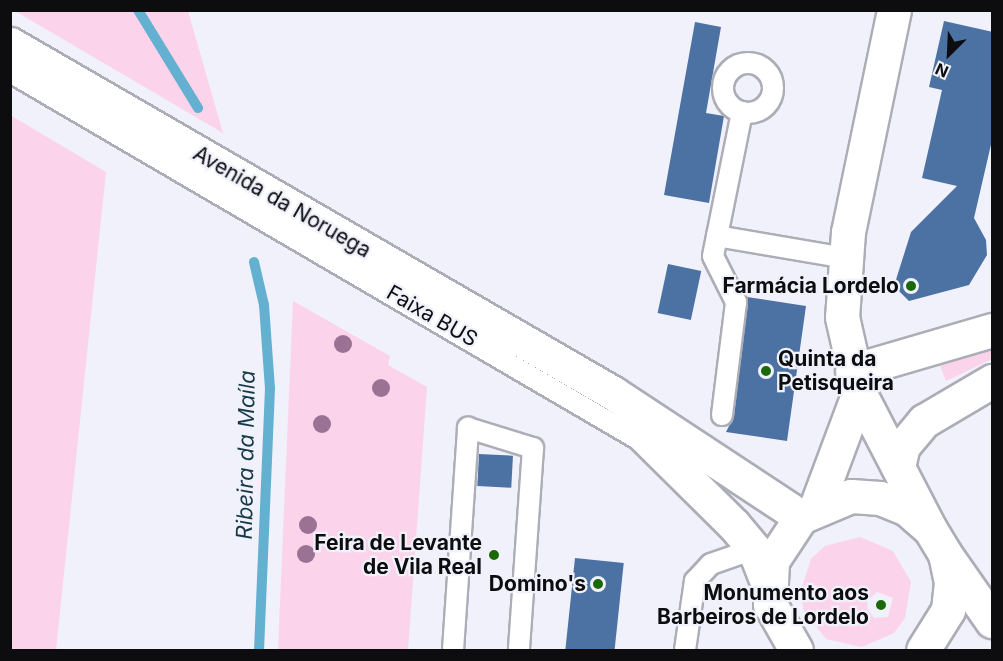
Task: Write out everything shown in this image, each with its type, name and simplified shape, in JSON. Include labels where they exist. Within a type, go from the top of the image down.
[{"type":"main road","points":[[894,10],[846,258],[842,317],[856,381],[898,466],[937,541],[993,621]]},
{"type":"main road","name":"Avenida da Noruega","points":[[10,44],[55,85],[553,360],[808,512]]},
{"type":"main road","points":[[796,651],[778,636],[769,587],[772,561],[808,512],[856,381],[993,330]]},
{"type":"main road","name":"Avenida da Noruega","points":[[553,360],[692,478],[754,549],[769,587]]},
{"type":"main road","points":[[898,466],[903,446],[924,421],[993,381]]},
{"type":"main road","points":[[808,512],[851,496],[880,498],[907,509],[937,541],[951,582],[948,610],[923,651]]},
{"type":"lane","name":"Faixa BUS","points":[[10,72],[55,85],[581,402],[692,478]]},
{"type":"lane","points":[[723,415],[736,312],[732,292],[716,269],[717,236],[742,112]]},
{"type":"lane","points":[[717,236],[846,258]]},
{"type":"lane","points":[[453,651],[468,428],[533,448],[519,651]]},
{"type":"lane","points":[[685,651],[695,581],[711,564],[754,549]]},
{"type":"shaded area","points":[[15,11],[188,11],[223,133]]},
{"type":"shaded area","points":[[10,115],[106,172],[56,650],[11,650]]},
{"type":"shaded area","points":[[293,301],[390,356],[388,365],[427,387],[408,650],[278,650]]},
{"type":"shaded area","points":[[992,348],[992,359],[946,381],[940,366]]},
{"type":"shaded area","points":[[860,537],[893,551],[911,582],[905,618],[894,633],[862,647],[826,639],[804,611],[800,593],[811,559],[825,546]],"holes":[[[877,592],[893,598],[888,617],[874,618],[868,610],[867,601]]]},
{"type":"building","points":[[944,21],[993,32],[993,136],[974,218],[986,240],[987,255],[969,285],[909,301],[894,286],[911,232],[957,186],[922,178],[942,90],[929,87]]},
{"type":"building","points":[[695,22],[721,27],[706,113],[724,116],[709,203],[664,195]]},
{"type":"building","points":[[668,264],[701,271],[691,320],[658,313]]},
{"type":"building","points":[[747,297],[806,306],[787,441],[726,432],[734,416]]},
{"type":"building","points":[[479,454],[513,456],[511,488],[477,486]]},
{"type":"building","points":[[575,558],[624,563],[615,650],[565,650]]},
{"type":"waterway","name":"Ribeira da Maíla","points":[[138,10],[198,108]]},
{"type":"waterway","name":"Ribeira da Maíla","points":[[254,262],[264,305],[270,388],[259,650]]},
{"type":"place","name":"Farmácia Lordelo","points":[[911,286]]},
{"type":"place","name":"Quinta da Petisqueira","points":[[766,371]]},
{"type":"place","name":"Feira de Levante de Vila Real","points":[[494,555]]},
{"type":"place","name":"Domino's","points":[[598,584]]},
{"type":"place","name":"Monumento aos Barbeiros de Lordelo","points":[[881,605]]}]
